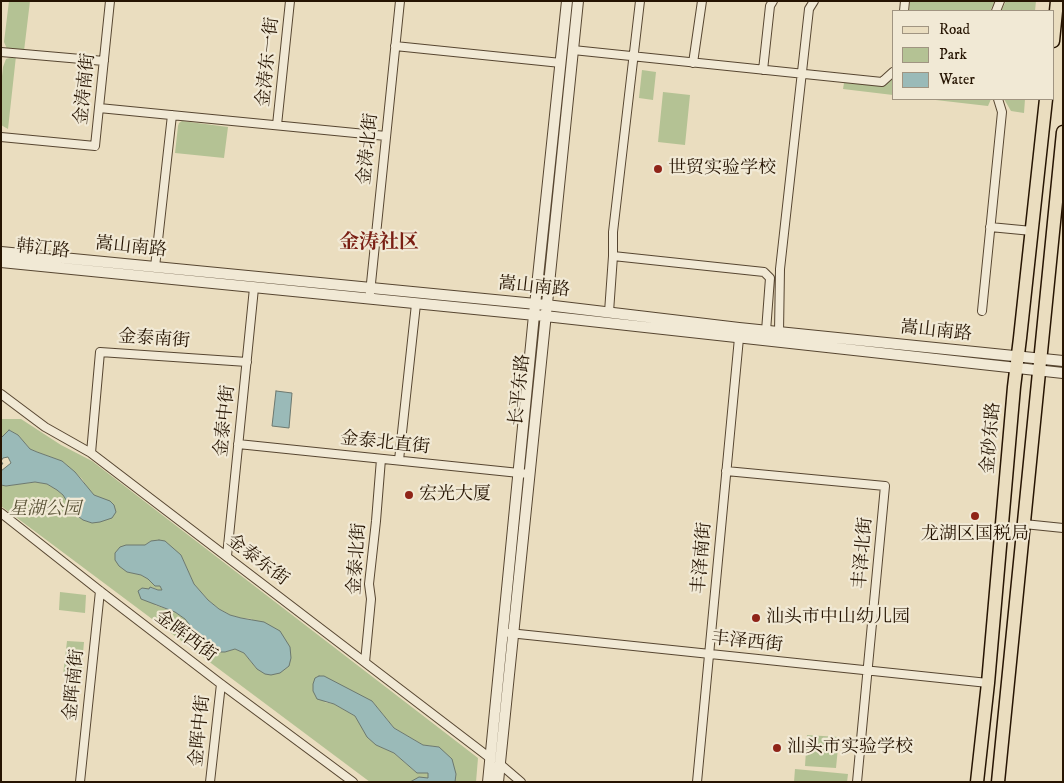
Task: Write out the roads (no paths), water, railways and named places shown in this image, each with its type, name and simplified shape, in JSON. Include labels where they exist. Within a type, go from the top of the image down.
[{"type":"main road","points":[[1054,17],[1057,1]]},
{"type":"main road","name":"金砂东路","points":[[977,782],[988,683],[1014,387],[1046,100]]},
{"type":"main road","points":[[998,782],[1040,365],[1059,208],[1063,132]]},
{"type":"street","name":"金涛南街","points":[[1,137],[95,146],[110,1]]},
{"type":"street","name":"金涛东一街","points":[[277,125],[290,1]]},
{"type":"street","name":"金涛北街","points":[[369,299],[400,1]]},
{"type":"street","name":"长平东路","points":[[524,473],[535,304],[567,1]]},
{"type":"street","name":"长平东路","points":[[498,782],[508,633],[524,473],[545,316],[578,1]]},
{"type":"street","points":[[609,312],[614,232],[640,1]]},
{"type":"street","points":[[693,63],[702,1]]},
{"type":"street","points":[[763,70],[770,6],[773,1]]},
{"type":"street","points":[[778,332],[780,269],[809,9],[814,1]]},
{"type":"street","points":[[395,46],[561,63]]},
{"type":"street","points":[[573,50],[882,82],[892,73]]},
{"type":"street","points":[[1,52],[104,60]]},
{"type":"street","points":[[982,311],[1002,112],[998,100]]},
{"type":"street","points":[[99,108],[386,136]]},
{"type":"street","points":[[155,267],[172,115]]},
{"type":"street","points":[[990,227],[1032,232]]},
{"type":"street","name":"嵩山南路","points":[[1,252],[609,312],[1040,365],[1063,373]]},
{"type":"street","points":[[613,256],[764,272],[770,278],[766,331]]},
{"type":"street","name":"韩江路","points":[[1,262],[200,282]]},
{"type":"street","name":"嵩山南路","points":[[200,282],[545,316],[739,338],[1017,362]]},
{"type":"street","name":"金泰中街","points":[[227,556],[254,288]]},
{"type":"street","points":[[399,460],[416,304]]},
{"type":"street","name":"丰泽南街","points":[[697,782],[739,338]]},
{"type":"street","name":"金泰南街","points":[[92,453],[100,352],[246,362]]},
{"type":"street","name":"嵩山南路","points":[[1040,365],[1063,361]]},
{"type":"street","name":"金泰东街","points":[[1,394],[46,427],[92,453],[490,758]]},
{"type":"street","name":"金泰北直街","points":[[238,444],[524,473]]},
{"type":"street","name":"金泰北街","points":[[365,662],[371,599],[369,584],[381,458]]},
{"type":"street","name":"丰泽北街","points":[[726,471],[885,486],[857,782]]},
{"type":"street","name":"金晖西街","points":[[1,513],[221,684],[353,782]]},
{"type":"street","points":[[1024,524],[1063,528]]},
{"type":"street","name":"金晖南街","points":[[80,782],[100,591]]},
{"type":"street","name":"长平东路","points":[[488,782],[508,633]]},
{"type":"street","name":"丰泽西街","points":[[508,633],[988,683]]},
{"type":"street","name":"金晖中街","points":[[210,782],[221,684]]},
{"type":"street","points":[[500,764],[521,782]]},
{"type":"water","points":[[276,391],[292,393],[289,428],[272,426]]},
{"type":"water","points":[[9,430],[18,435],[30,449],[62,461],[75,472],[94,495],[110,501],[114,505],[116,512],[112,518],[92,523],[83,520],[75,514],[63,495],[47,484],[35,482],[1,485],[1,471],[11,463],[8,457],[3,458],[1,461],[1,438]]},
{"type":"water","points":[[151,541],[165,541],[181,555],[194,584],[219,609],[230,615],[264,622],[280,631],[290,647],[291,658],[289,666],[280,673],[265,674],[257,669],[244,653],[235,649],[225,652],[210,650],[185,619],[175,612],[141,599],[138,591],[142,588],[149,589],[150,587],[162,590],[160,586],[155,586],[141,575],[127,572],[115,560],[115,553],[120,547],[126,545],[145,545]]},
{"type":"water","points":[[324,676],[372,701],[394,728],[423,745],[439,747],[452,759],[456,774],[455,782],[410,782],[419,777],[428,778],[428,773],[417,773],[394,753],[376,745],[367,737],[355,716],[334,704],[317,699],[313,691],[313,684],[315,678]]},
{"type":"place","name":"世贸实验学校","points":[[658,169]]},
{"type":"place","name":"宏光大厦","points":[[409,495]]},
{"type":"place","name":"龙湖区国税局","points":[[975,516]]},
{"type":"place","name":"汕头市中山幼儿园","points":[[756,618]]},
{"type":"place","name":"汕头市实验学校","points":[[777,748]]},
{"type":"district","name":"金涛社区","points":[[379,244]]},
{"type":"park label","name":"星湖公园","points":[[45,510]]}]
